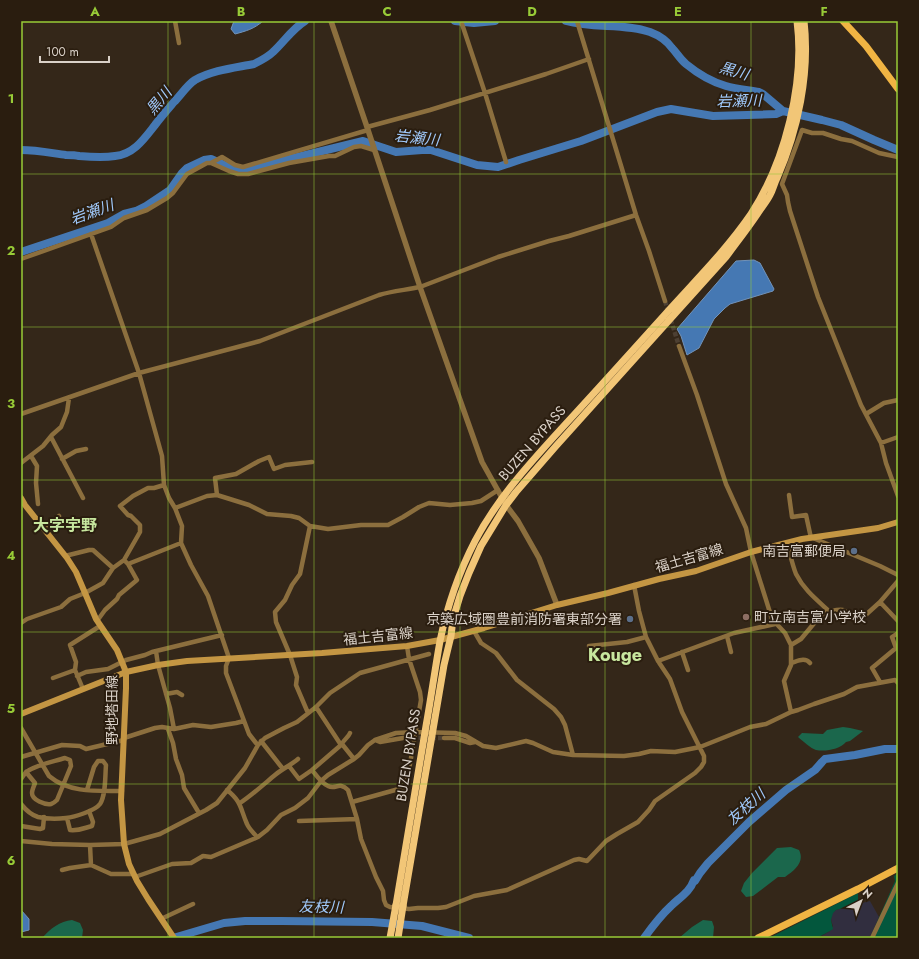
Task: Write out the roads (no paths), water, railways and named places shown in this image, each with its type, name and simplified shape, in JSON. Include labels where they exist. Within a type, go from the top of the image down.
[{"type":"highway","name":"BUZEN BYPASS","points":[[390,938],[400,906],[418,819],[453,620],[469,572],[481,546],[506,505],[516,492],[726,257],[744,234],[767,193],[790,144],[796,122],[799,48],[797,21]]},
{"type":"highway","name":"BUZEN BYPASS","points":[[798,101],[804,76],[804,21]]},
{"type":"highway","name":"BUZEN BYPASS","points":[[398,938],[400,906],[440,640],[453,594],[475,541],[502,497],[510,487],[550,440],[721,252],[767,193]]},
{"type":"main road","points":[[843,21],[866,46],[898,90]]},
{"type":"main road","name":"野地塔田線","points":[[21,498],[66,556],[76,572],[99,623],[117,650],[126,672],[122,792],[124,844],[129,864],[134,875],[174,938]]},
{"type":"main road","name":"福土吉富線","points":[[21,714],[126,672],[158,665],[187,661],[322,653],[407,646],[440,640],[557,605],[696,571],[751,552],[802,539],[878,528],[898,522]]},
{"type":"main road","points":[[758,938],[898,868]]},
{"type":"street","points":[[175,21],[179,43]]},
{"type":"street","points":[[331,21],[368,128],[420,288],[482,462],[506,505],[518,521],[539,558],[557,605]]},
{"type":"street","points":[[577,21],[636,215],[665,301]]},
{"type":"street","points":[[462,24],[506,162]]},
{"type":"street","points":[[21,259],[111,227],[124,218],[147,210],[173,193],[188,174],[207,163],[222,157],[236,165],[249,165],[485,93],[589,59]]},
{"type":"street","points":[[898,157],[879,153],[852,141],[823,133],[812,133],[802,130],[782,184],[818,297],[861,405],[881,443],[886,463],[898,496]]},
{"type":"street","points":[[212,162],[228,171],[238,174],[248,174],[289,163],[335,156],[354,147],[361,146],[374,148]]},
{"type":"street","points":[[21,414],[139,373],[260,341],[379,295],[420,288],[498,257],[636,215]]},
{"type":"street","points":[[91,234],[139,373],[162,456],[164,486],[182,526],[181,542],[191,565],[208,596],[222,635],[229,658],[226,666],[226,673],[250,734],[283,769]]},
{"type":"street","points":[[679,346],[697,394],[726,484],[746,528],[751,552],[772,620],[785,633],[791,645],[792,665],[784,681],[791,712]]},
{"type":"street","points":[[21,463],[43,446],[61,428],[67,412],[69,398]]},
{"type":"street","points":[[866,414],[884,403],[898,400]]},
{"type":"street","points":[[51,437],[83,498]]},
{"type":"street","points":[[881,443],[898,437]]},
{"type":"street","points":[[62,459],[76,451],[86,449]]},
{"type":"street","points":[[31,456],[37,466],[36,483],[38,504]]},
{"type":"street","points":[[217,496],[216,478],[236,474],[269,457],[274,469],[285,465],[312,462]]},
{"type":"street","points":[[21,623],[27,619],[61,607],[70,599],[86,593],[103,583],[113,568],[124,560],[141,528],[140,525],[120,506],[133,496],[148,488],[164,486]]},
{"type":"street","points":[[175,508],[207,496],[217,496],[249,505],[267,514],[291,516],[299,518],[310,526],[328,529],[361,525],[388,525],[419,507],[429,503],[472,503],[481,501],[498,490]]},
{"type":"street","points":[[789,495],[792,517],[806,515],[812,538],[898,575]]},
{"type":"street","points":[[44,528],[58,517],[64,526]]},
{"type":"street","points":[[308,713],[296,685],[297,676],[276,622],[275,612],[285,600],[292,585],[300,574],[310,526]]},
{"type":"street","points":[[128,564],[181,542]]},
{"type":"street","points":[[787,543],[796,572],[802,583],[810,594],[830,612]]},
{"type":"street","points":[[66,556],[93,550],[113,568]]},
{"type":"street","points":[[82,689],[75,670],[76,662],[70,645],[99,623],[105,610],[119,595],[137,580],[124,560]]},
{"type":"street","points":[[791,645],[801,639],[821,615],[825,613],[844,610],[856,621],[859,620],[880,602],[898,581]]},
{"type":"street","points":[[312,770],[326,786],[332,787],[340,785],[348,790],[357,819],[361,839],[383,891],[386,905],[390,907],[409,909],[446,907],[474,896],[507,890],[574,860],[579,859],[587,861],[606,841],[638,822],[655,801],[695,773],[704,762],[704,756],[682,712],[670,679],[658,661],[646,636],[634,585]]},
{"type":"street","points":[[880,602],[898,621]]},
{"type":"street","points":[[658,661],[734,633],[775,624]]},
{"type":"street","points":[[474,631],[481,643],[496,653],[517,680],[554,709],[561,717],[565,725],[573,754]]},
{"type":"street","points":[[880,682],[872,668],[896,648],[892,637],[898,633]]},
{"type":"street","points":[[77,676],[86,672],[108,669],[126,660],[156,651],[222,635]]},
{"type":"street","points":[[589,646],[627,642],[646,636]]},
{"type":"street","points":[[727,636],[731,652]]},
{"type":"street","points":[[352,802],[406,788],[421,700],[420,692],[409,659],[407,646]]},
{"type":"street","points":[[156,651],[174,730]]},
{"type":"street","points":[[682,652],[688,670]]},
{"type":"street","points":[[21,841],[52,844],[124,844],[160,834],[217,803],[245,768],[259,742],[297,722],[330,694],[360,673],[429,654]]},
{"type":"street","points":[[791,663],[800,660],[809,661],[810,663]]},
{"type":"street","points":[[53,678],[75,670]]},
{"type":"street","points":[[62,870],[91,865],[111,874],[134,875],[172,864],[191,863],[203,856],[212,857],[257,837],[267,830],[281,815],[295,808],[308,798],[321,781],[354,759],[368,744],[396,733],[455,733],[466,736],[483,746],[496,748],[526,741],[552,752],[573,754],[624,756],[651,751],[675,752],[700,747],[750,727],[766,724],[791,712],[844,694],[857,687],[895,680],[897,682]]},
{"type":"street","points":[[166,694],[177,692],[182,695]]},
{"type":"street","points":[[316,706],[341,744],[354,759]]},
{"type":"street","points":[[21,757],[62,745],[80,746],[86,749],[124,739],[155,728],[162,727],[174,730],[193,725],[211,727],[244,721]]},
{"type":"street","points":[[168,729],[182,775],[184,788],[199,813]]},
{"type":"street","points":[[22,732],[36,752],[49,776],[55,781],[63,785],[82,790],[122,792]]},
{"type":"street","points":[[289,766],[299,779],[312,770],[350,734]]},
{"type":"street","points":[[375,740],[380,742],[412,738]]},
{"type":"street","points":[[444,738],[455,738],[470,743],[475,742]]},
{"type":"street","points":[[21,779],[26,772],[42,764],[65,758],[70,760],[71,766],[57,800],[54,803],[50,804],[40,802],[35,799],[32,795],[32,791],[36,783],[26,772]]},
{"type":"street","points":[[240,803],[298,759]]},
{"type":"street","points":[[21,805],[37,817],[44,818],[68,818],[96,808],[100,805],[103,799],[106,765],[103,761],[98,761],[94,767],[87,790]]},
{"type":"street","points":[[227,790],[240,803],[248,825],[257,837]]},
{"type":"street","points":[[68,818],[70,830],[79,831],[83,828],[92,826],[93,822],[89,811]]},
{"type":"street","points":[[21,826],[40,829],[43,828],[44,818]]},
{"type":"street","points":[[299,821],[357,819]]},
{"type":"street","points":[[90,845],[91,865]]},
{"type":"street","points":[[872,938],[898,883]]},
{"type":"street","points":[[161,919],[194,904]]},
{"type":"water","points":[[234,21],[263,21],[253,28],[235,34],[231,29]]},
{"type":"water","points":[[754,260],[760,263],[774,289],[773,291],[730,304],[714,319],[699,348],[687,355],[681,336],[677,329],[736,261]]},
{"type":"water","points":[[21,910],[29,919],[29,930],[21,932]]},
{"type":"waterway","name":"黒川","points":[[21,150],[97,157],[122,155],[133,149],[143,140],[192,82],[209,74],[254,64],[271,54],[296,28],[305,21]]},
{"type":"waterway","name":"黒川","points":[[455,21],[474,23],[495,21]]},
{"type":"waterway","name":"黒川","points":[[566,21],[587,25],[640,29],[650,32],[668,43],[686,64],[710,80],[730,87],[759,92],[783,111],[841,125],[898,150]]},
{"type":"waterway","name":"岩瀬川","points":[[21,252],[108,223],[124,214],[136,211],[146,206],[170,190],[187,168],[204,160],[211,159],[224,165],[246,171],[363,141],[396,152],[431,150],[477,165],[498,167],[581,141],[657,112],[671,109],[713,116],[776,114],[783,111]]},
{"type":"waterway","name":"友枝川","points":[[644,938],[663,914],[687,891],[708,863],[749,822],[786,790],[815,770],[825,759],[885,749],[898,749]]},
{"type":"waterway","name":"友枝川","points":[[173,938],[224,923],[245,921],[372,922],[422,926],[469,938]]},
{"type":"tunnel","points":[[665,301],[679,346]]},
{"type":"tunnel","points":[[412,738],[444,738]]},
{"type":"place","name":"南吉富郵便局","points":[[854,551]]},
{"type":"place","name":"町立南吉富小学校","points":[[746,617]]},
{"type":"place","name":"京築広域圏豊前消防署東部分署","points":[[630,619]]},
{"type":"district","name":"大字宇野","points":[[65,525]]},
{"type":"district","name":"Kouge","points":[[615,655]]}]
